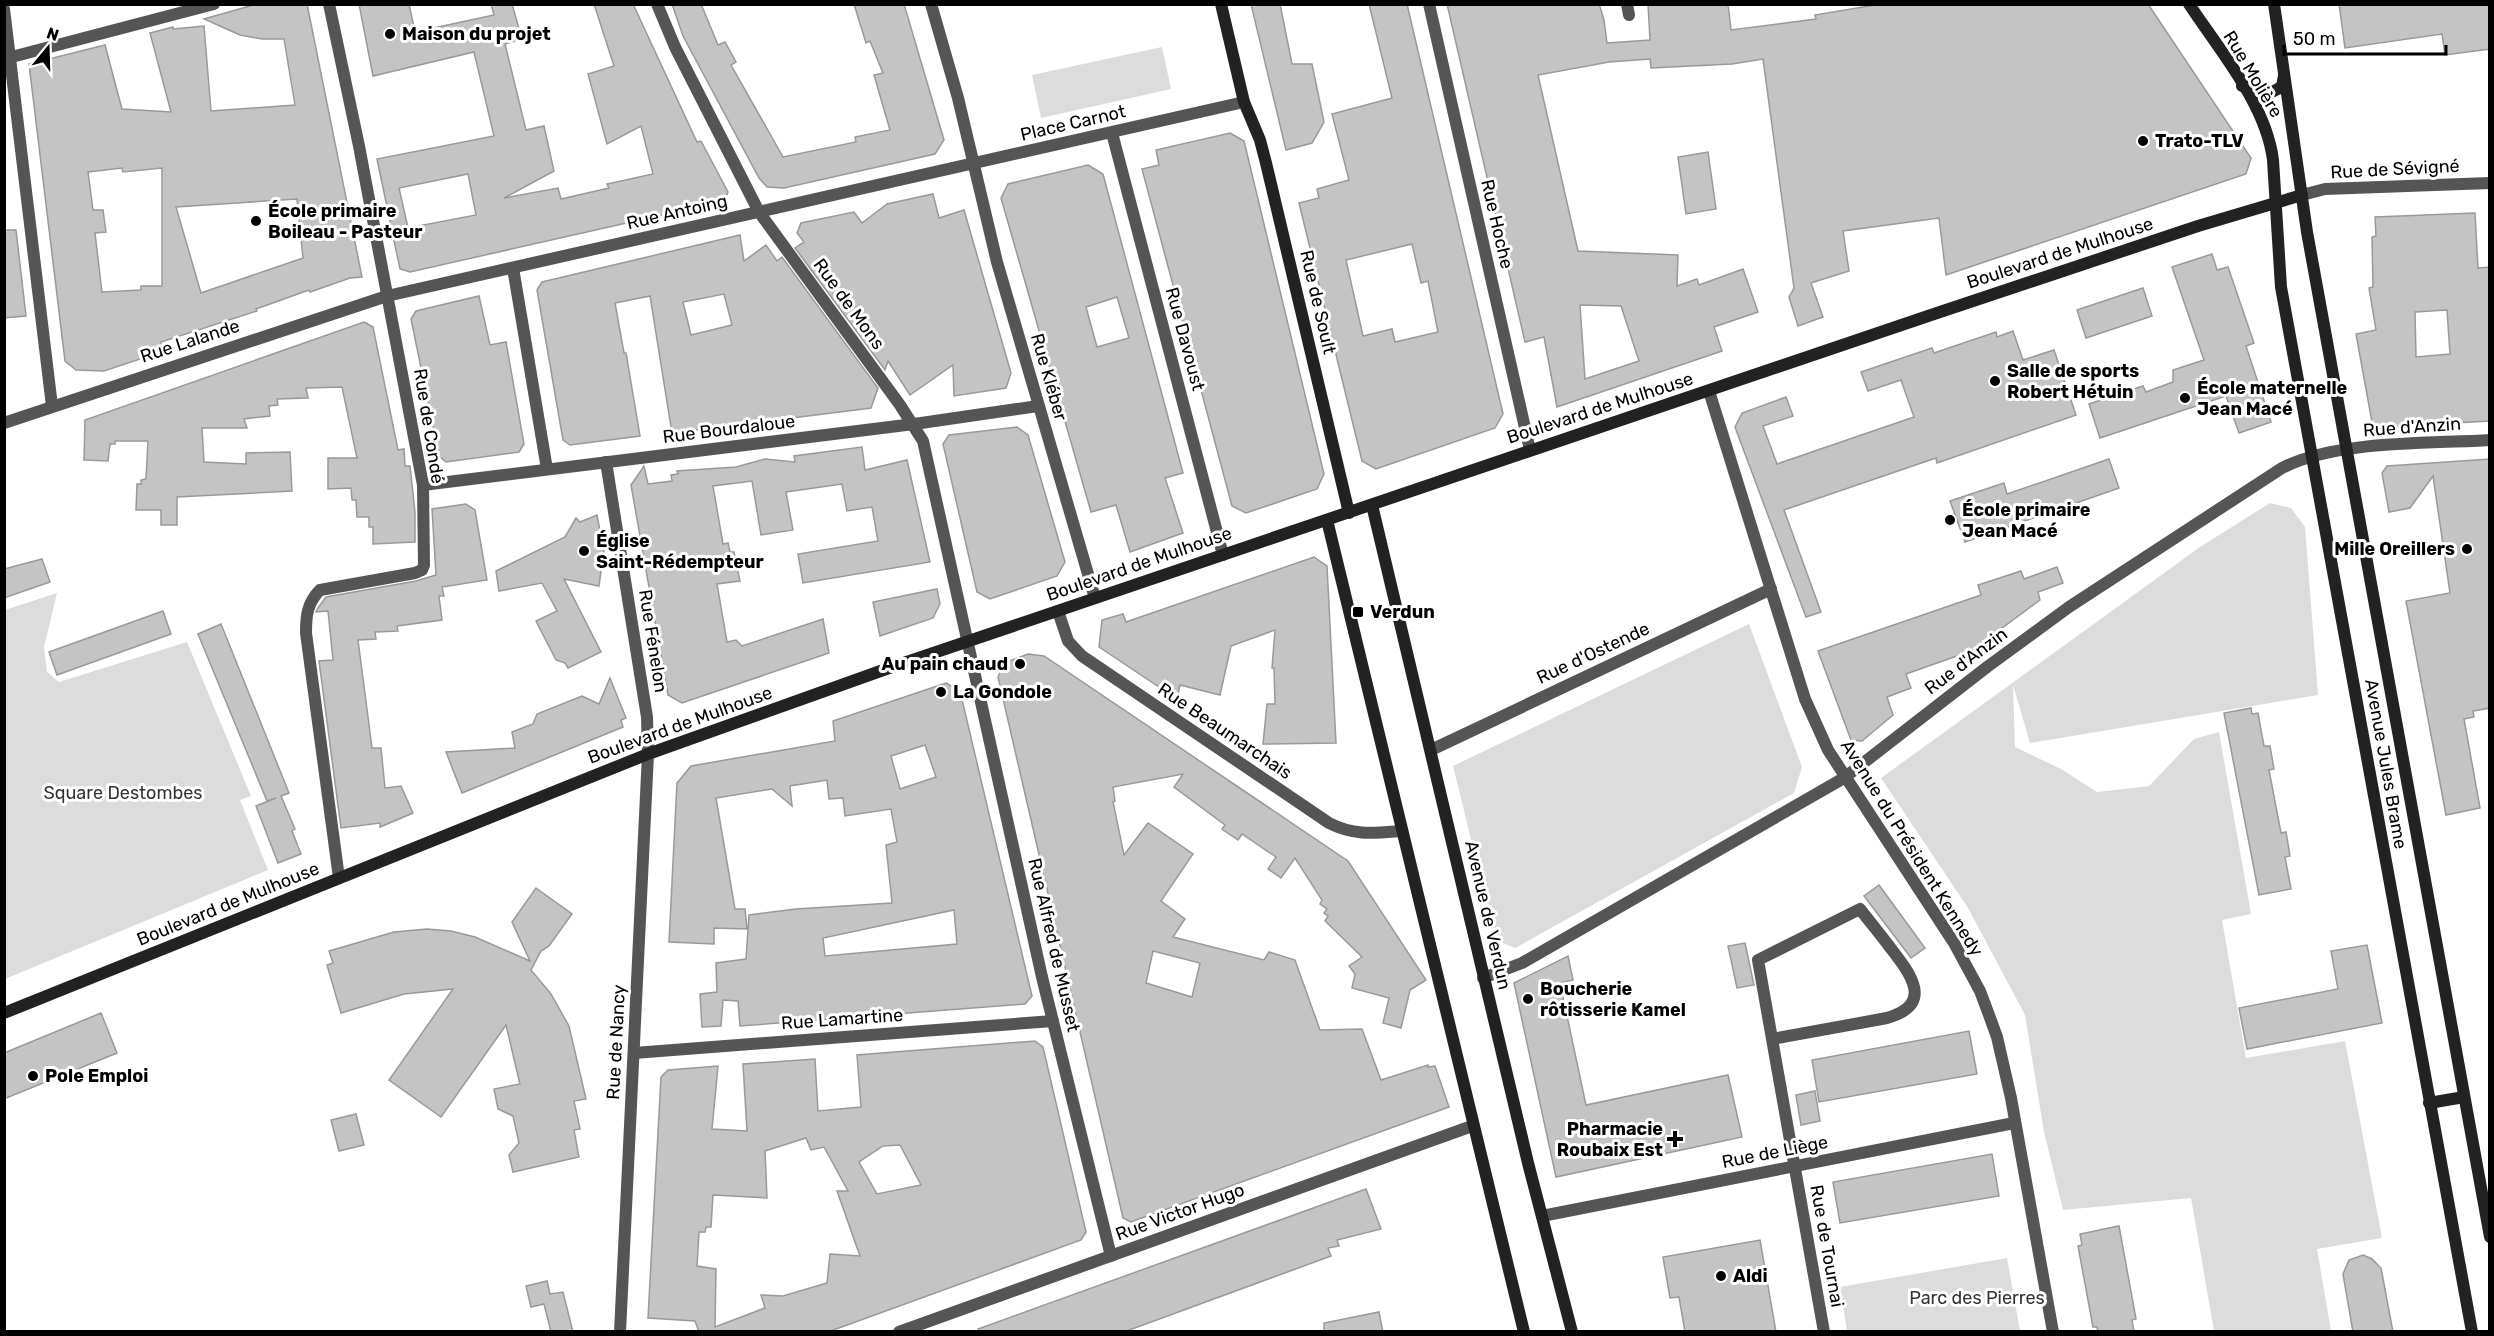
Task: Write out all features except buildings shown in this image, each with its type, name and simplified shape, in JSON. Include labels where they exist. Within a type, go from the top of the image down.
[{"type":"street","points":[[7,58],[214,4]]},
{"type":"street","name":"Rue de Condé","points":[[329,4],[423,485],[424,565],[422,570],[320,591],[312,598],[306,614],[306,633],[339,878]]},
{"type":"street","name":"Rue de Mons","points":[[657,4],[675,47],[759,212],[914,424],[923,441],[969,641]]},
{"type":"street","points":[[931,4],[974,164]]},
{"type":"street","points":[[1221,4],[1244,102]]},
{"type":"street","name":"Rue Hoche","points":[[1429,4],[1530,450]]},
{"type":"street","name":"Rue Molière","points":[[2189,4],[2266,127],[2273,160],[2274,203]]},
{"type":"street","name":"Avenue Jules Brame","points":[[2274,4],[2302,195],[2490,1237]]},
{"type":"street","points":[[4,9],[7,58],[52,406]]},
{"type":"street","points":[[2242,86],[2258,93],[2272,92],[2282,86],[2284,76]]},
{"type":"street","name":"Place Carnot","points":[[974,164],[1244,102]]},
{"type":"street","name":"Rue de Soult","points":[[1244,102],[1260,140],[1266,163],[1349,513]]},
{"type":"street","name":"Rue Davoust","points":[[1112,133],[1223,555]]},
{"type":"street","name":"Rue Antoing","points":[[387,296],[974,164]]},
{"type":"street","name":"Rue Kléber","points":[[974,164],[997,262],[1095,598]]},
{"type":"street","name":"Rue de Sévigné","points":[[2302,195],[2337,189],[2490,183]]},
{"type":"street","name":"Boulevard de Mulhouse","points":[[4,1013],[648,754],[1058,610],[1530,450],[2170,235],[2302,195]]},
{"type":"street","name":"Avenue Jules Brame","points":[[2274,203],[2278,268],[2472,1332]]},
{"type":"street","points":[[513,268],[547,469]]},
{"type":"street","name":"Rue Lalande","points":[[4,423],[387,296]]},
{"type":"street","name":"Avenue du Président Kennedy","points":[[1709,391],[1805,699],[1827,750],[1954,943],[1980,991],[1997,1037],[2053,1332]]},
{"type":"street","name":"Rue Bourdaloue","points":[[423,485],[914,424],[1038,406]]},
{"type":"street","name":"Rue d'Anzin","points":[[1484,978],[1522,963],[1844,778],[1987,667],[2069,607],[2282,468],[2312,457],[2348,449],[2490,440]]},
{"type":"street","name":"Rue Fénelon","points":[[606,462],[647,717],[648,754]]},
{"type":"street","name":"Avenue de Verdun","points":[[1372,505],[1484,978],[1572,1332]]},
{"type":"street","points":[[1327,520],[1472,1126],[1524,1332]]},
{"type":"street","name":"Rue d'Ostende","points":[[1431,750],[1771,589]]},
{"type":"street","name":"Rue Beaumarchais","points":[[1058,610],[1068,641],[1082,656],[1329,823],[1343,830],[1357,833],[1401,831]]},
{"type":"street","name":"Rue Alfred de Musset","points":[[969,641],[1053,1021],[1111,1256]]},
{"type":"street","name":"Rue de Nancy","points":[[620,1332],[648,754]]},
{"type":"street","name":"Rue de Tournai","points":[[1772,1039],[1887,1018],[1897,1015],[1912,1000],[1915,990],[1910,973],[1860,909],[1758,960],[1772,1039],[1795,1166],[1824,1332]]},
{"type":"street","name":"Rue Lamartine","points":[[634,1053],[1053,1021]]},
{"type":"street","points":[[2429,1102],[2464,1097]]},
{"type":"street","name":"Rue de Liège","points":[[1542,1216],[2014,1123]]},
{"type":"street","name":"Rue Victor Hugo","points":[[899,1332],[1472,1126]]},
{"type":"green space","points":[[1162,47],[1171,89],[1041,118],[1032,75]]},
{"type":"green space","points":[[2270,503],[2291,508],[2305,527],[2318,695],[2030,743],[2013,685],[2015,747],[2061,769],[2097,792],[2149,786],[2194,739],[2219,732],[2251,914],[2222,920],[2246,1058],[2345,1041],[2382,1238],[2317,1249],[2331,1331],[2214,1331],[2191,1198],[2063,1210],[2044,1132],[2025,1015],[1968,908],[1881,778],[2200,547]]},
{"type":"green space","name":"Square Destombes","points":[[57,593],[44,647],[47,672],[59,682],[187,642],[251,796],[240,800],[268,870],[5,979],[5,610]]},
{"type":"green space","points":[[1749,624],[1802,767],[1794,793],[1515,948],[1496,940],[1453,766]]},
{"type":"green space","name":"Parc des Pierres","points":[[2007,1258],[2020,1331],[1847,1331],[1840,1287]]},
{"type":"place","name":"Maison du projet","points":[[390,34]]},
{"type":"place","name":"Trato-TLV","points":[[2143,141]]},
{"type":"place","name":"École primaire Boileau - Pasteur","points":[[256,221]]},
{"type":"place","name":"Salle de sports Robert Hétuin","points":[[1995,381]]},
{"type":"place","name":"École maternelle Jean Macé","points":[[2185,398]]},
{"type":"place","name":"École primaire Jean Macé","points":[[1950,520]]},
{"type":"place","name":"Mille Oreillers","points":[[2467,549]]},
{"type":"place","name":"Église Saint-Rédempteur","points":[[584,551]]},
{"type":"place","name":"Verdun","points":[[1358,612]]},
{"type":"place","name":"Au pain chaud","points":[[1020,664]]},
{"type":"place","name":"La Gondole","points":[[941,692]]},
{"type":"place","name":"Boucherie rôtisserie Kamel","points":[[1528,999]]},
{"type":"place","name":"Pole Emploi","points":[[33,1076]]},
{"type":"place","name":"Pharmacie Roubaix Est","points":[[1675,1139]]},
{"type":"place","name":"Aldi","points":[[1721,1276]]}]
